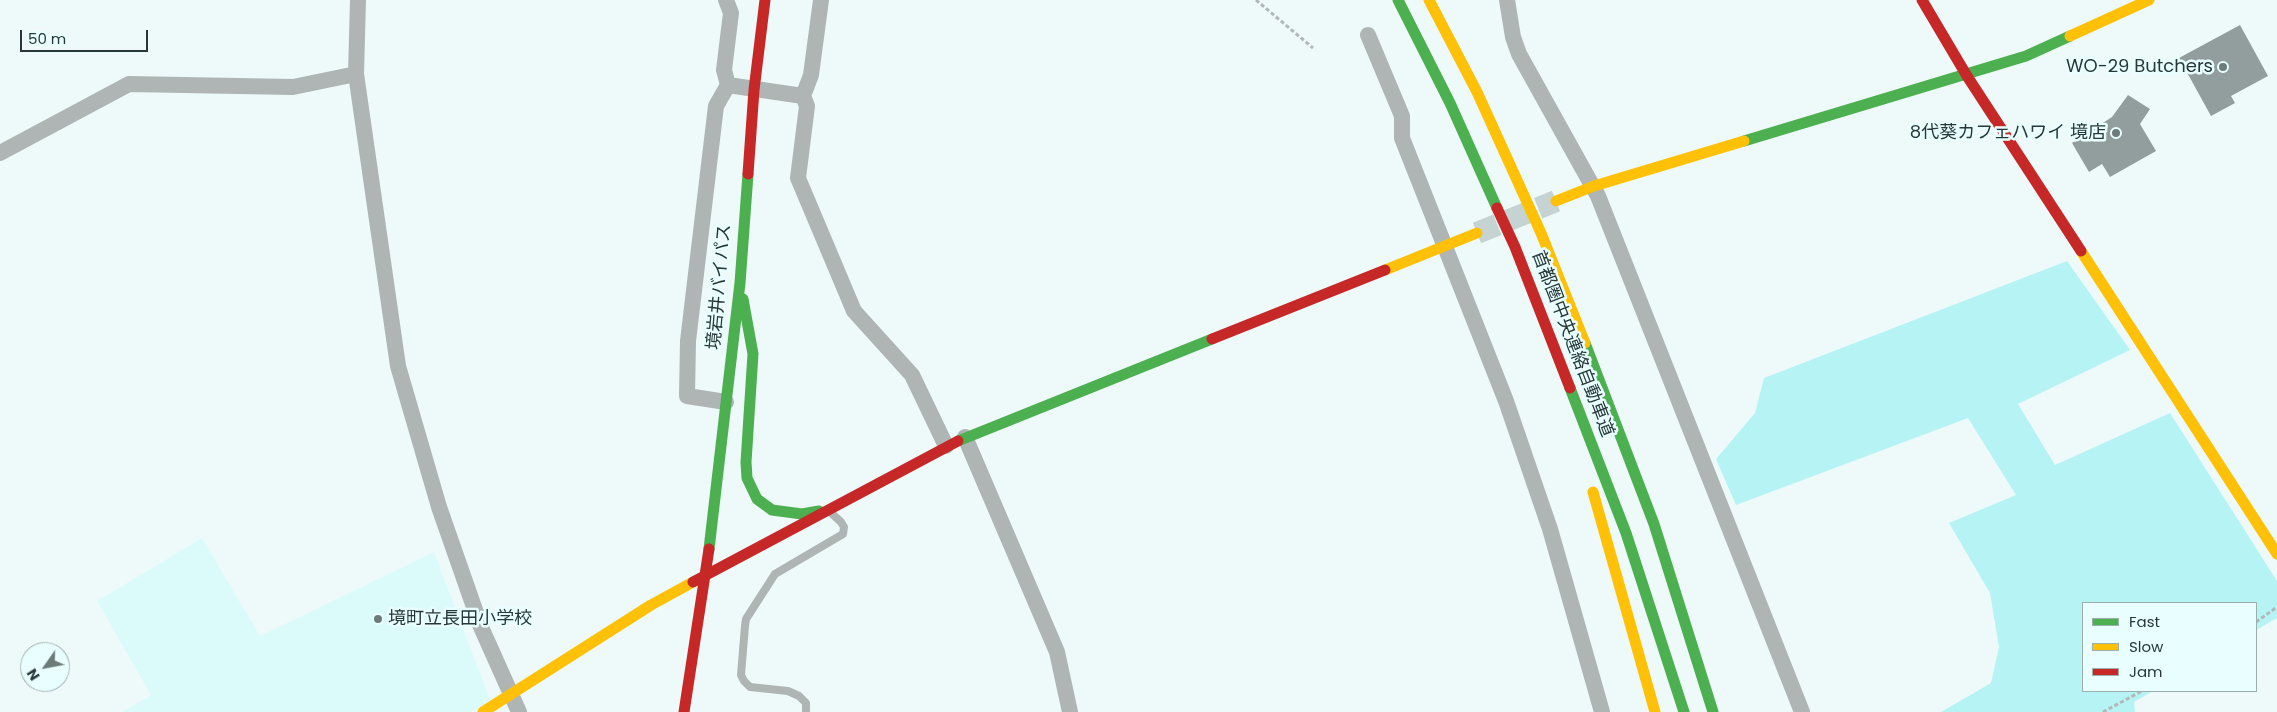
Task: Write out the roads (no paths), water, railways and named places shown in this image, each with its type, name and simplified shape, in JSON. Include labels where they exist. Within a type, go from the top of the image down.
[{"type":"main road","name":"境岩井バイパス","points":[[684,712],[706,576],[740,283],[754,90],[765,0]]},
{"type":"main road","name":"首都圏中央連絡自動車道","points":[[1398,0],[1450,103],[1515,247],[1626,533],[1684,712]]},
{"type":"main road","name":"首都圏中央連絡自動車道","points":[[1429,0],[1476,92],[1541,233],[1602,384],[1654,524],[1694,646],[1713,712]]},
{"type":"main road","points":[[1922,0],[1967,76],[2277,554]]},
{"type":"main road","points":[[1556,201],[1594,186],[1967,76],[2045,48],[2149,0]]},
{"type":"main road","points":[[483,712],[651,605],[946,446],[1477,233]]},
{"type":"main road","points":[[1515,247],[1576,437]]},
{"type":"main road","points":[[740,283],[753,354],[746,462],[747,478],[752,491],[762,504],[772,510],[802,514],[827,510]]},
{"type":"main road","points":[[1591,484],[1655,712]]},
{"type":"main road","name":"境岩井バイパス","points":[[702,673],[706,576]]},
{"type":"main road","points":[[1694,646],[1717,712]]},
{"type":"street","points":[[358,0],[356,74],[398,366],[439,507],[481,627],[512,692],[519,712]]},
{"type":"street","points":[[726,0],[731,13],[724,70],[728,86],[716,106],[688,341],[687,396],[726,402]]},
{"type":"street","points":[[821,0],[811,75],[803,96],[807,106],[807,114],[798,178],[854,310],[912,375],[946,446]]},
{"type":"street","points":[[1507,0],[1513,37],[1519,54],[1594,186],[1802,712]]},
{"type":"street","points":[[1368,35],[1402,116],[1402,138],[1446,245],[1506,401],[1550,529],[1602,712]]},
{"type":"street","points":[[0,153],[129,84],[293,87],[356,74]]},
{"type":"street","points":[[728,86],[803,96]]},
{"type":"street","points":[[965,437],[1058,652],[1070,712]]},
{"type":"lane","points":[[806,712],[806,703],[799,696],[788,691],[750,687],[744,681],[741,675],[745,626],[746,619],[775,574],[843,534],[844,527],[842,522],[827,510]]},
{"type":"tunnel","points":[[1477,233],[1556,201]]},
{"type":"place","name":"WO-29 Butchers","points":[[2223,67]]},
{"type":"place","name":"8代葵カフェハワイ 境店","points":[[2116,133]]},
{"type":"place","name":"境町立長田小学校","points":[[378,619]]}]
